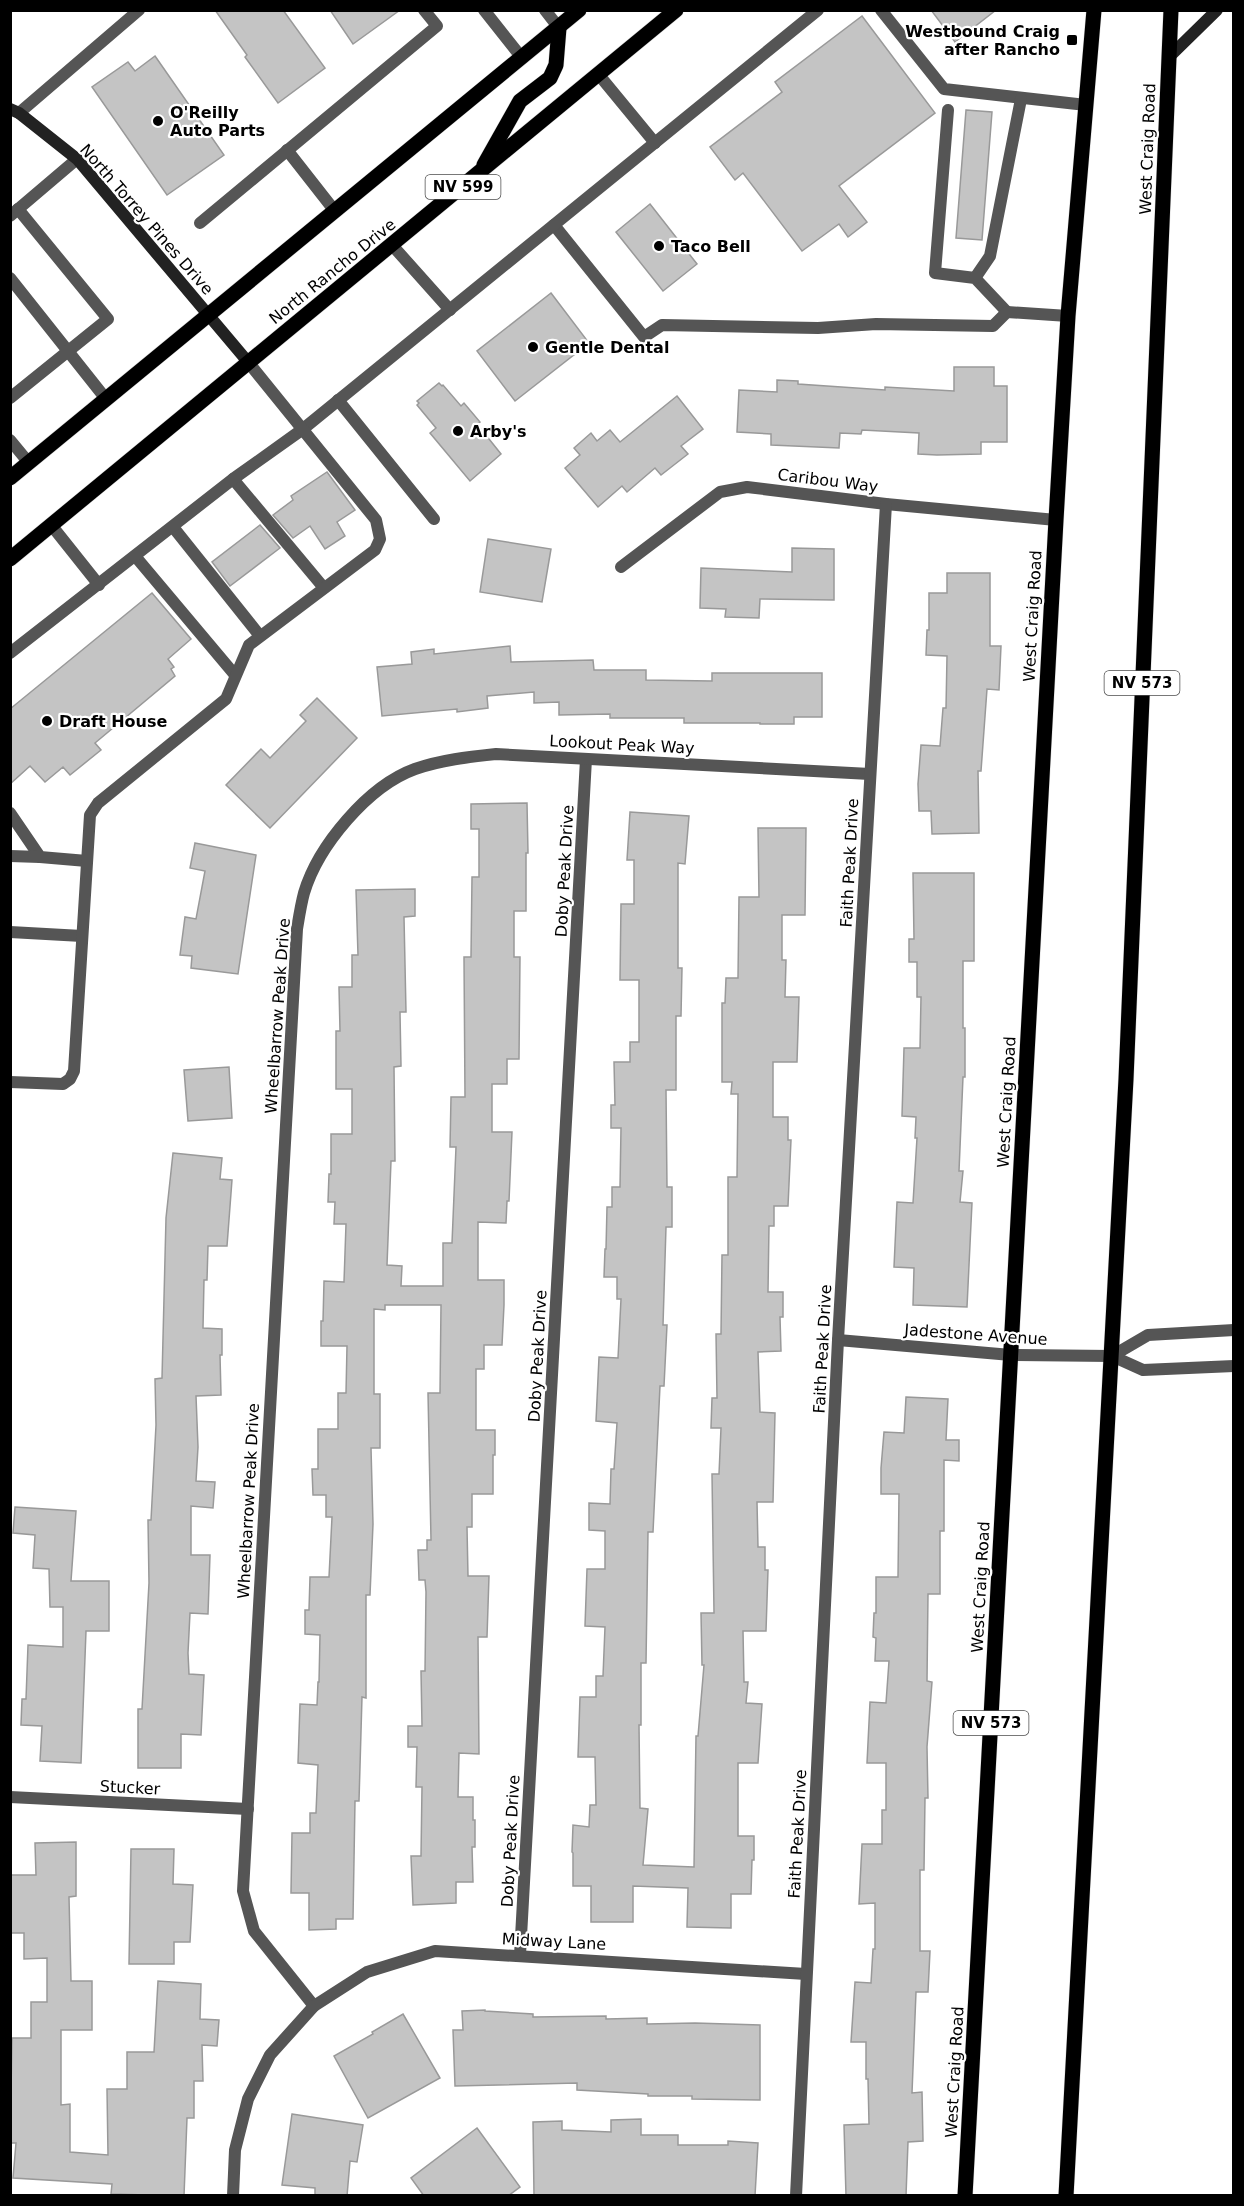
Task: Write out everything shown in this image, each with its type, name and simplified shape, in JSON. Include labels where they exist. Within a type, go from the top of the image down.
[{"type":"main road","points":[[10,478],[579,10]]},
{"type":"main road","name":"North Rancho Drive","points":[[10,559],[676,10]]},
{"type":"main road","name":"West Craig Road","points":[[965,2196],[1068,316],[1094,10]]},
{"type":"main road","name":"West Craig Road","points":[[1066,2196],[1127,1056],[1171,10]]},
{"type":"main road","points":[[479,173],[520,101],[550,78],[556,64],[559,28]]},
{"type":"street","points":[[15,111],[139,10]]},
{"type":"street","points":[[200,223],[437,26],[424,10]]},
{"type":"street","points":[[484,10],[522,58]]},
{"type":"street","points":[[545,10],[559,28]]},
{"type":"street","points":[[10,653],[233,479],[303,429],[818,10]]},
{"type":"street","points":[[881,10],[944,89],[1086,105]]},
{"type":"street","points":[[1169,57],[1217,10]]},
{"type":"street","points":[[599,75],[655,143]]},
{"type":"street","points":[[975,278],[990,256],[1021,99]]},
{"type":"street","points":[[948,110],[936,273],[975,278],[1007,312],[1068,316]]},
{"type":"street","name":"North Torrey Pines Drive","points":[[15,111],[76,159],[248,362]]},
{"type":"street","points":[[287,150],[334,210]]},
{"type":"street","points":[[10,398],[108,319],[14,212],[76,159]]},
{"type":"street","points":[[554,225],[644,337],[662,325],[818,328],[876,324],[993,326],[1007,312]]},
{"type":"street","points":[[393,245],[450,310]]},
{"type":"street","points":[[10,278],[106,399]]},
{"type":"street","points":[[10,1082],[63,1084],[70,1079],[74,1071],[90,815],[98,803],[226,699],[249,645],[375,550],[380,539],[376,519],[248,362]]},
{"type":"street","points":[[338,400],[434,519]]},
{"type":"street","points":[[10,440],[29,463]]},
{"type":"street","points":[[233,479],[324,588]]},
{"type":"street","name":"Caribou Way","points":[[621,567],[720,492],[747,487],[886,504],[1056,520]]},
{"type":"street","name":"Faith Peak Drive","points":[[796,2196],[838,1340],[886,504]]},
{"type":"street","points":[[52,526],[99,585]]},
{"type":"street","points":[[173,526],[260,636]]},
{"type":"street","points":[[135,556],[235,675]]},
{"type":"street","name":"Lookout Peak Way","points":[[378,789],[413,770],[453,758],[496,754],[870,774]]},
{"type":"street","name":"Doby Peak Drive","points":[[520,1955],[586,759]]},
{"type":"street","name":"Wheelbarrow Peak Drive","points":[[314,2006],[254,1931],[243,1891],[297,929],[304,892],[322,853],[348,818],[378,789]]},
{"type":"street","points":[[10,813],[40,857]]},
{"type":"street","points":[[10,856],[87,861]]},
{"type":"street","points":[[10,932],[82,936]]},
{"type":"street","points":[[1112,1356],[1148,1335],[1233,1330]]},
{"type":"street","name":"Jadestone Avenue","points":[[838,1340],[1011,1355],[1112,1356],[1143,1370],[1233,1366]]},
{"type":"street","name":"Stucker","points":[[10,1797],[248,1809]]},
{"type":"street","name":"Midway Lane","points":[[314,2006],[367,1972],[435,1951],[806,1974]]},
{"type":"street","points":[[232,2196],[235,2150],[248,2099],[270,2055],[314,2006]]},
{"type":"building","points":[[215,10],[283,10],[325,68],[278,103]]},
{"type":"building","points":[[330,10],[400,10],[353,44]]},
{"type":"building","points":[[931,10],[996,10],[955,42]]},
{"type":"building","points":[[862,16],[935,113],[839,186],[867,222],[848,237],[839,224],[802,251],[743,173],[735,180],[710,147],[782,92],[775,82]]},
{"type":"building","name":"O'Reilly Auto Parts","points":[[155,56],[224,155],[167,195],[92,87],[128,62],[135,71]]},
{"type":"building","points":[[966,110],[992,112],[982,240],[956,238]]},
{"type":"building","points":[[650,204],[697,264],[663,291],[616,232]]},
{"type":"building","name":"Gentle Dental","points":[[551,293],[589,343],[515,401],[477,351]]},
{"type":"building","points":[[954,367],[994,367],[994,386],[1007,386],[1007,442],[981,442],[981,454],[937,455],[918,454],[919,433],[862,430],[861,434],[840,433],[839,448],[771,445],[771,434],[737,432],[739,390],[777,392],[777,380],[798,381],[798,384],[885,390],[885,387],[954,391]]},
{"type":"building","name":"Arby's","points":[[439,383],[461,406],[464,403],[480,422],[477,424],[501,454],[470,481],[430,433],[436,428],[417,405],[419,403],[417,401]]},
{"type":"building","points":[[677,396],[703,429],[681,446],[688,454],[661,475],[655,468],[627,492],[622,486],[598,507],[565,468],[580,455],[574,448],[591,433],[597,441],[610,430],[620,442]]},
{"type":"building","points":[[327,472],[355,510],[337,522],[345,536],[325,549],[310,526],[293,538],[273,515],[293,500],[291,496]]},
{"type":"building","points":[[260,525],[280,548],[230,586],[212,562]]},
{"type":"building","points":[[488,539],[551,549],[542,602],[480,592]]},
{"type":"building","points":[[792,548],[834,549],[834,600],[760,599],[759,618],[725,617],[726,609],[700,608],[701,568],[792,572]]},
{"type":"building","points":[[947,573],[990,573],[990,646],[1001,646],[999,690],[987,689],[981,771],[978,771],[979,833],[932,834],[931,811],[919,811],[918,784],[921,745],[940,746],[943,708],[946,708],[947,656],[926,655],[929,593],[947,593]]},
{"type":"building","points":[[152,593],[191,639],[168,659],[174,667],[171,669],[175,676],[95,743],[101,750],[70,775],[63,767],[45,782],[30,766],[10,784],[10,709]]},
{"type":"building","points":[[510,646],[511,662],[593,660],[594,670],[646,670],[646,680],[712,681],[712,673],[822,673],[822,717],[794,717],[794,724],[760,724],[684,723],[684,718],[610,718],[610,714],[559,715],[559,702],[534,703],[534,692],[487,696],[488,708],[382,716],[377,667],[412,664],[411,652],[434,649],[434,654]]},
{"type":"building","points":[[317,698],[357,738],[270,828],[226,785],[261,749],[270,758],[306,721],[300,715]]},
{"type":"building","points":[[527,803],[526,911],[514,911],[514,957],[520,957],[519,1059],[507,1059],[507,1084],[492,1084],[492,1132],[512,1132],[509,1201],[507,1201],[506,1223],[478,1222],[478,1280],[504,1280],[504,1305],[502,1345],[484,1345],[484,1369],[476,1369],[476,1430],[495,1430],[493,1494],[472,1494],[472,1527],[467,1527],[468,1576],[489,1576],[487,1637],[478,1637],[479,1754],[459,1753],[458,1797],[473,1797],[475,1847],[472,1847],[473,1882],[456,1882],[456,1903],[413,1905],[411,1856],[421,1856],[422,1787],[416,1787],[417,1747],[408,1747],[408,1726],[422,1726],[421,1671],[425,1671],[426,1592],[425,1580],[419,1580],[418,1550],[427,1550],[427,1540],[431,1540],[428,1393],[440,1393],[441,1305],[385,1305],[385,1310],[374,1309],[374,1394],[380,1394],[380,1448],[371,1448],[373,1524],[370,1595],[366,1595],[366,1698],[362,1697],[359,1801],[355,1801],[353,1919],[336,1919],[336,1929],[309,1930],[309,1893],[291,1893],[292,1833],[310,1833],[310,1813],[316,1813],[318,1765],[298,1763],[300,1704],[317,1705],[319,1682],[320,1635],[305,1634],[305,1610],[309,1610],[310,1577],[329,1577],[332,1517],[326,1517],[326,1495],[313,1495],[312,1469],[318,1469],[318,1429],[338,1429],[338,1393],[346,1393],[347,1346],[321,1346],[321,1321],[323,1321],[324,1281],[344,1282],[346,1224],[334,1224],[335,1202],[328,1202],[331,1134],[352,1134],[352,1089],[336,1089],[336,1031],[340,1031],[339,987],[352,987],[352,955],[358,955],[356,890],[415,889],[415,916],[404,917],[406,1012],[400,1012],[401,1066],[394,1067],[395,1161],[391,1161],[387,1265],[402,1266],[401,1286],[443,1286],[443,1243],[452,1243],[456,1147],[450,1147],[451,1097],[465,1097],[464,957],[471,957],[472,877],[479,877],[479,829],[471,829],[471,804]]},
{"type":"building","points":[[630,812],[689,816],[685,864],[678,863],[678,968],[682,968],[681,1016],[676,1016],[676,1090],[666,1090],[667,1187],[672,1187],[672,1227],[666,1227],[663,1325],[667,1325],[664,1386],[660,1386],[653,1532],[648,1532],[646,1663],[641,1663],[640,1808],[648,1809],[643,1865],[694,1867],[696,1736],[698,1736],[704,1665],[702,1665],[701,1613],[714,1613],[712,1474],[719,1474],[721,1428],[711,1428],[712,1398],[717,1398],[716,1334],[721,1334],[722,1255],[728,1255],[728,1177],[737,1177],[738,1094],[731,1094],[732,1082],[722,1082],[722,1003],[725,1003],[726,978],[738,978],[739,897],[759,897],[758,828],[806,828],[805,915],[782,915],[782,960],[786,960],[785,997],[799,997],[797,1062],[773,1062],[773,1117],[788,1117],[788,1140],[791,1140],[788,1206],[774,1206],[774,1226],[769,1226],[768,1292],[783,1292],[783,1317],[780,1317],[781,1351],[758,1352],[760,1412],[775,1413],[773,1502],[757,1502],[758,1547],[765,1547],[765,1570],[768,1570],[766,1631],[743,1631],[744,1682],[748,1682],[746,1703],[762,1704],[758,1763],[738,1763],[738,1836],[754,1836],[754,1860],[752,1860],[751,1894],[731,1894],[731,1928],[687,1927],[688,1888],[633,1886],[633,1922],[591,1922],[591,1886],[573,1886],[573,1825],[589,1827],[590,1805],[596,1805],[595,1757],[578,1757],[580,1697],[596,1697],[596,1676],[603,1676],[605,1627],[585,1626],[587,1569],[605,1569],[605,1531],[589,1530],[589,1503],[610,1504],[611,1469],[614,1469],[617,1423],[596,1421],[599,1357],[618,1358],[621,1299],[617,1299],[617,1277],[604,1277],[607,1207],[612,1207],[612,1187],[620,1187],[621,1128],[611,1128],[611,1105],[615,1105],[614,1062],[630,1062],[630,1042],[639,1042],[639,980],[620,980],[621,904],[634,904],[634,860],[627,860]]},
{"type":"building","points":[[195,843],[256,855],[238,974],[191,968],[192,956],[180,955],[185,917],[196,919],[205,871],[190,868]]},
{"type":"building","points":[[913,873],[974,873],[974,961],[963,961],[965,1077],[963,1077],[959,1171],[963,1171],[960,1202],[972,1203],[967,1307],[913,1305],[914,1268],[894,1267],[897,1202],[913,1203],[917,1138],[915,1138],[916,1117],[902,1116],[904,1048],[920,1048],[921,997],[917,997],[917,962],[909,962],[909,939],[914,939]]},
{"type":"building","points":[[229,1067],[232,1118],[188,1121],[184,1070]]},
{"type":"building","points":[[173,1153],[222,1158],[220,1179],[232,1180],[227,1246],[208,1246],[207,1280],[204,1280],[203,1328],[222,1329],[221,1395],[196,1396],[198,1447],[196,1481],[215,1482],[213,1508],[191,1506],[191,1555],[210,1555],[208,1614],[190,1613],[188,1653],[189,1674],[204,1675],[201,1735],[181,1734],[181,1768],[138,1768],[138,1709],[142,1709],[149,1583],[148,1520],[151,1520],[156,1425],[155,1379],[162,1378],[166,1218]]},
{"type":"building","points":[[906,1397],[948,1399],[946,1440],[959,1440],[959,1461],[944,1460],[944,1531],[940,1531],[940,1594],[928,1594],[927,1681],[932,1682],[927,1747],[928,1798],[925,1798],[924,1870],[920,1870],[920,1951],[930,1951],[928,1992],[916,1992],[912,2093],[922,2092],[923,2141],[908,2142],[906,2196],[846,2196],[844,2125],[869,2124],[866,2042],[851,2042],[855,1982],[871,1983],[873,1949],[875,1949],[875,1903],[859,1904],[862,1844],[882,1844],[882,1810],[886,1810],[886,1763],[867,1763],[870,1702],[886,1703],[889,1661],[875,1661],[876,1638],[873,1637],[876,1577],[898,1577],[899,1494],[881,1494],[881,1468],[884,1432],[904,1433]]},
{"type":"building","points":[[15,1507],[76,1511],[71,1581],[109,1581],[109,1631],[86,1631],[81,1763],[40,1761],[42,1726],[21,1725],[22,1699],[26,1699],[28,1645],[63,1647],[63,1607],[50,1607],[49,1569],[33,1568],[35,1535],[13,1533]]},
{"type":"building","points":[[76,1842],[76,1896],[69,1897],[71,1981],[92,1981],[92,2030],[61,2030],[61,2105],[70,2104],[70,2152],[108,2155],[107,2089],[127,2089],[127,2052],[154,2052],[158,1981],[201,1984],[200,2019],[219,2020],[217,2046],[202,2045],[203,2081],[194,2081],[194,2118],[187,2118],[184,2196],[111,2194],[112,2184],[13,2178],[16,2143],[10,2143],[12,2038],[31,2038],[31,2002],[47,2002],[47,1958],[24,1959],[24,1933],[10,1933],[11,1875],[36,1875],[35,1843]]},
{"type":"building","points":[[131,1849],[174,1849],[173,1884],[193,1885],[190,1942],[174,1942],[174,1964],[129,1964]]},
{"type":"building","points":[[485,2010],[533,2014],[533,2017],[647,2018],[647,2024],[760,2025],[760,2100],[692,2099],[692,2096],[648,2096],[648,2094],[577,2090],[577,2083],[455,2086],[453,2030],[463,2030],[462,2011]]},
{"type":"building","points":[[403,2014],[440,2078],[368,2118],[334,2056]]},
{"type":"building","points":[[292,2114],[363,2125],[357,2162],[350,2161],[347,2196],[315,2196],[315,2188],[282,2185]]},
{"type":"building","points":[[641,2119],[641,2135],[678,2135],[678,2145],[728,2145],[728,2141],[758,2143],[755,2196],[534,2196],[533,2122],[562,2121],[562,2130],[611,2132],[611,2120]]},
{"type":"building","points":[[477,2128],[520,2187],[508,2196],[424,2196],[411,2178]]},
{"type":"place","name":"Westbound Craig after Rancho","points":[[1072,40]]},
{"type":"place","name":"O'Reilly Auto Parts","points":[[158,121]]},
{"type":"place","name":"Taco Bell","points":[[659,246]]},
{"type":"place","name":"Gentle Dental","points":[[533,347]]},
{"type":"place","name":"Arby's","points":[[458,431]]},
{"type":"place","name":"Draft House","points":[[47,721]]}]
